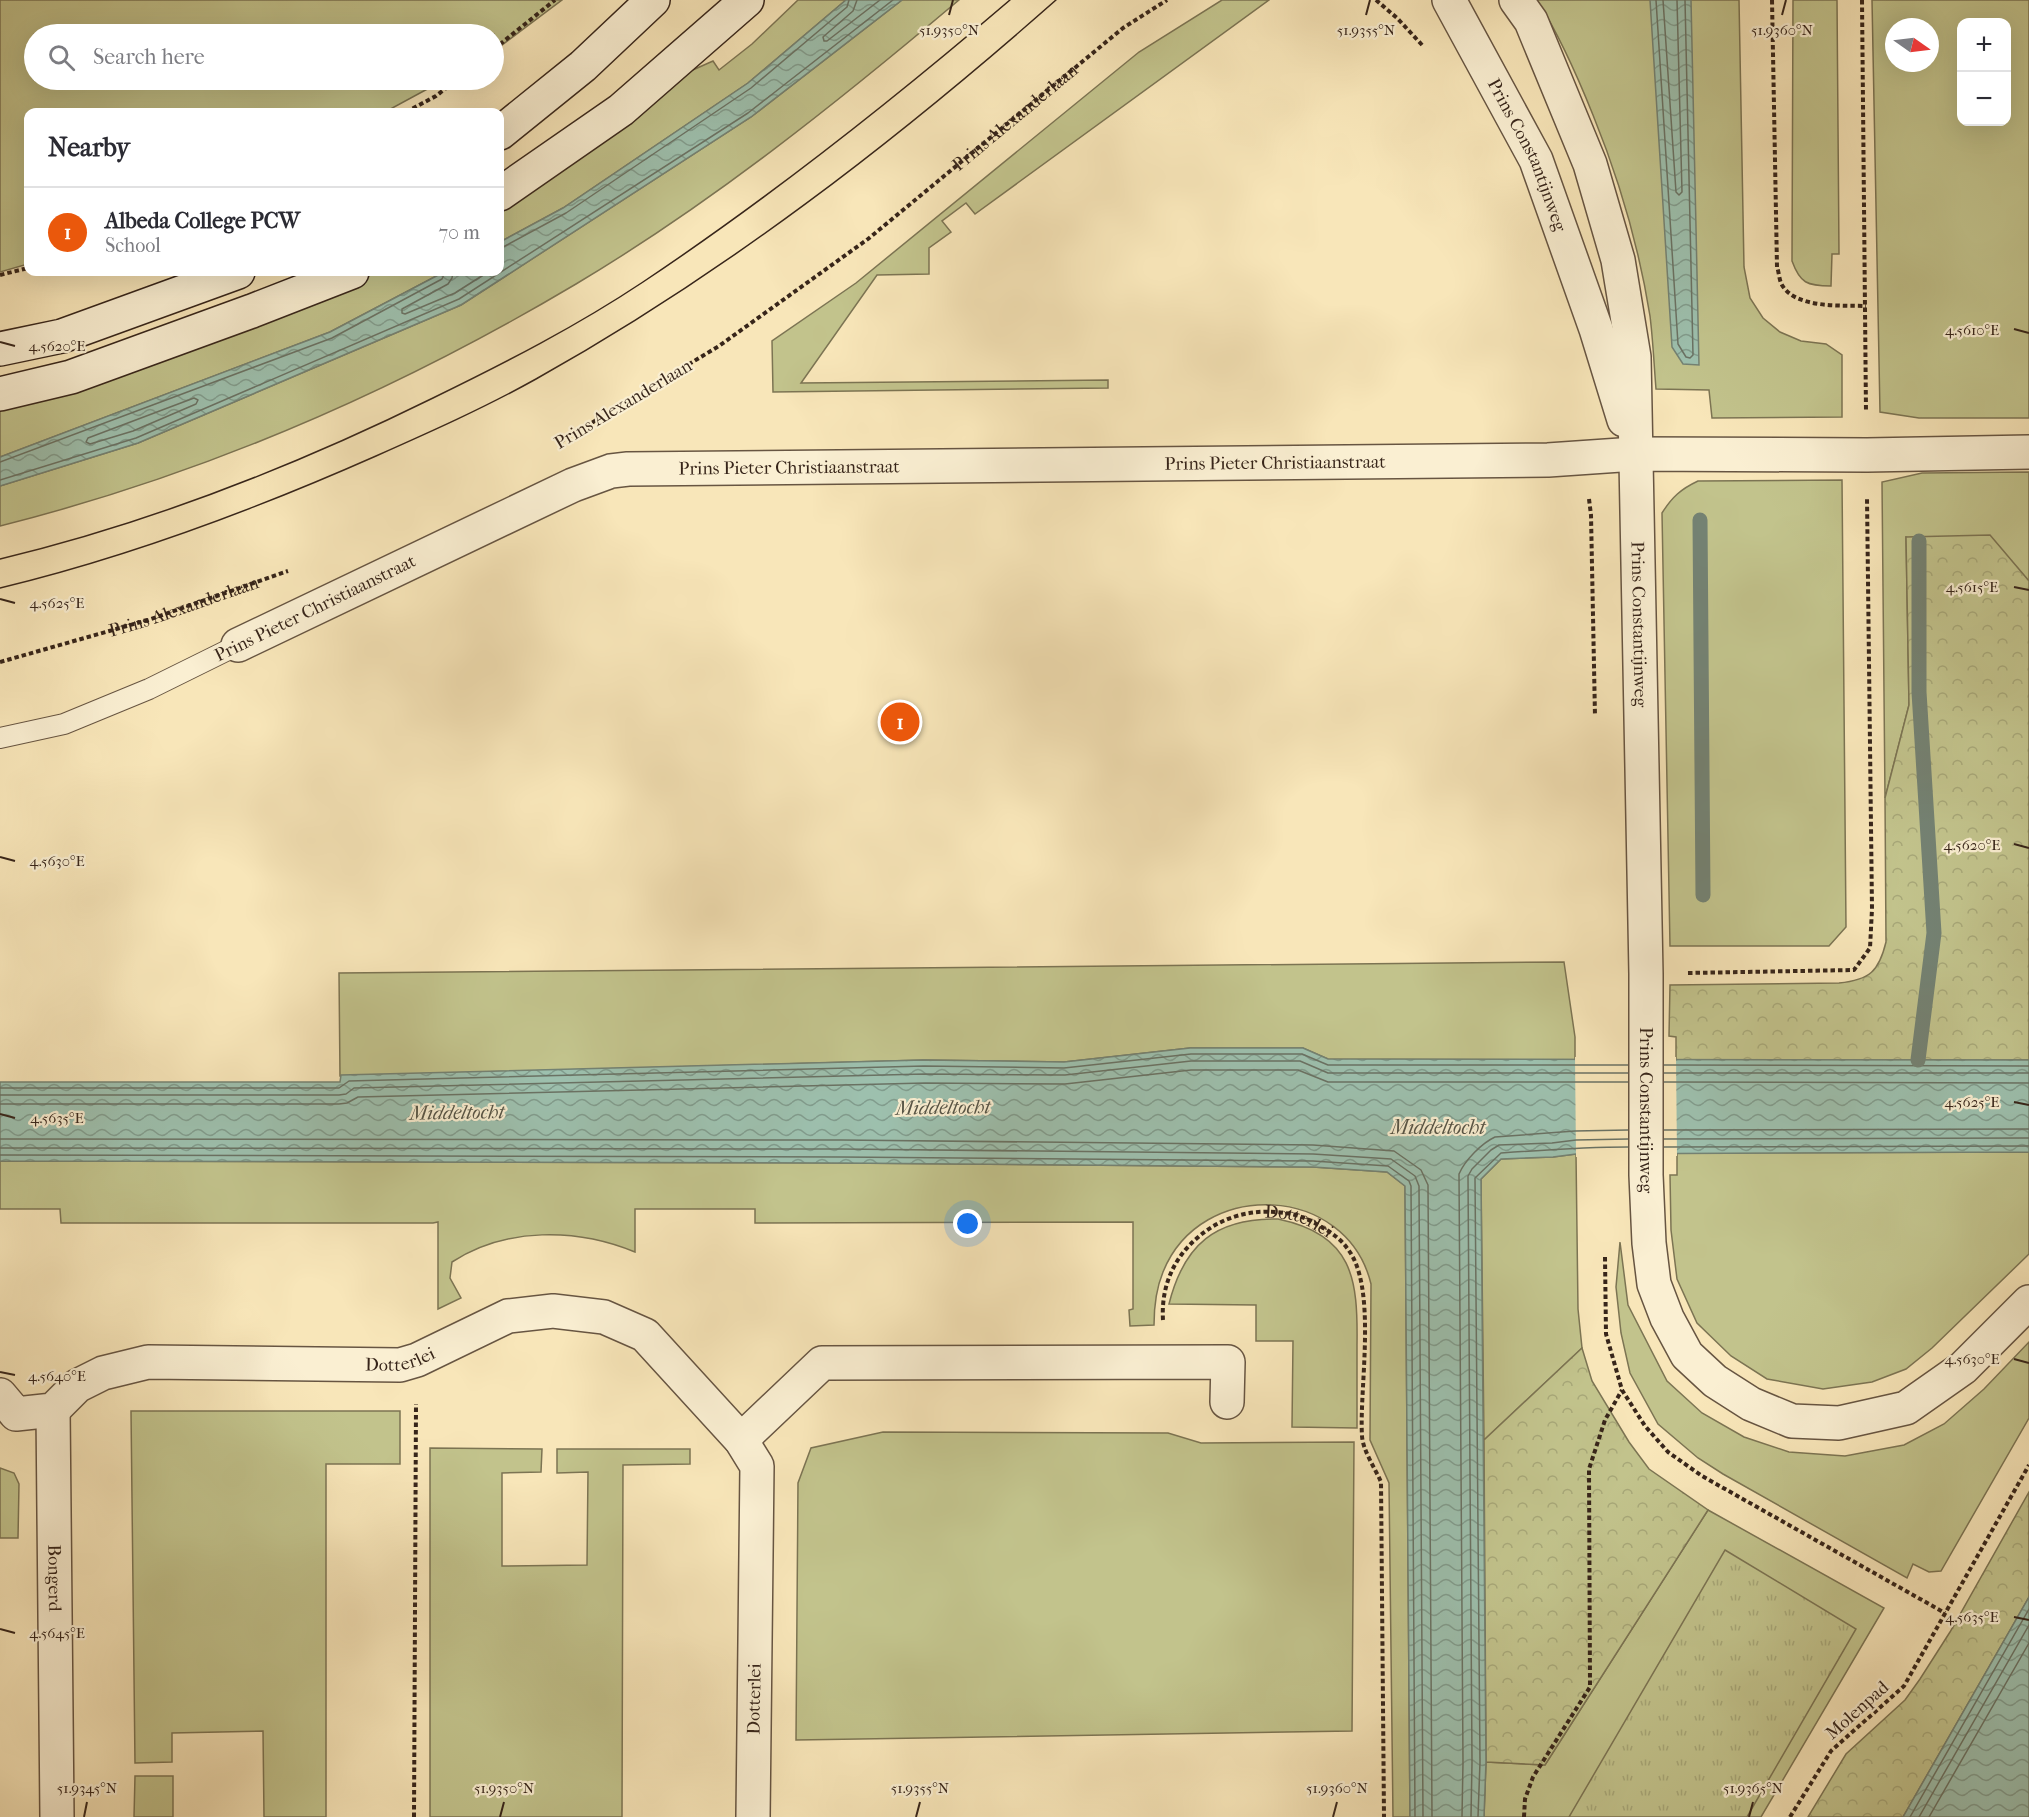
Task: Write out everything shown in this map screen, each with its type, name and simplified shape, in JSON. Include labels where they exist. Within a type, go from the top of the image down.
[{"type":"street","points":[[504,130],[584,66],[653,0]]},
{"type":"street","points":[[504,191],[621,110],[747,0]]},
{"type":"street","name":"Prins Constantijnweg","points":[[1449,0],[1536,160],[1596,329],[1635,454]]},
{"type":"street","name":"Prins Constantijnweg","points":[[1516,0],[1531,21],[1590,164],[1618,260],[1634,357],[1647,974],[1646,1175],[1649,1243],[1654,1284],[1667,1318],[1686,1355],[1715,1381],[1751,1404],[1792,1420],[1839,1423],[1906,1408],[1963,1368],[2029,1302]]},
{"type":"street","points":[[0,349],[62,336],[226,276]]},
{"type":"street","points":[[0,394],[71,377],[342,276]]},
{"type":"street","points":[[1635,454],[1867,455],[2029,452]]},
{"type":"street","name":"Prins Pieter Christiaanstraat","points":[[238,645],[573,485],[611,471],[1548,460],[1635,454]]},
{"type":"street","name":"Dotterlei","points":[[53,1410],[77,1386],[103,1373],[148,1362],[400,1365],[417,1360],[508,1316],[553,1311],[604,1317],[645,1335],[741,1440],[757,1466],[753,1817]]},
{"type":"street","points":[[741,1440],[822,1363],[1228,1362],[1227,1402]]},
{"type":"street","points":[[5,1408],[53,1410]]},
{"type":"street","name":"Bongerd","points":[[53,1410],[57,1817]]},
{"type":"lane","name":"Prins Pieter Christiaanstraat","points":[[0,738],[64,724],[149,689],[238,645]]},
{"type":"path","points":[[504,42],[555,0]]},
{"type":"path","name":"Prins Alexanderlaan","points":[[552,448],[719,346],[868,239],[1123,28],[1167,0]]},
{"type":"path","points":[[1772,0],[1777,267],[1782,284],[1790,295],[1815,304],[1866,306]]},
{"type":"path","points":[[1647,974],[1854,970],[1870,948],[1872,909],[1863,0]]},
{"type":"path","points":[[414,108],[444,90]]},
{"type":"path","points":[[0,275],[24,269]]},
{"type":"path","name":"Prins Alexanderlaan","points":[[0,662],[148,620],[291,570]]},
{"type":"path","name":"Dotterlei","points":[[1165,1363],[1164,1293],[1172,1268],[1189,1246],[1208,1229],[1245,1213],[1272,1211],[1300,1216],[1326,1229],[1347,1248],[1354,1260],[1364,1303],[1362,1436],[1381,1482],[1384,1817]]},
{"type":"path","points":[[414,1817],[417,1360]]},
{"type":"path","points":[[1524,1817],[1525,1799],[1533,1777],[1590,1687],[1589,1469],[1605,1420],[1622,1390]]},
{"type":"path","name":"Molenpad","points":[[1790,1817],[1831,1751],[1904,1686],[2029,1465]]},
{"type":"green space","points":[[0,0],[562,0],[504,44],[504,24],[24,24],[24,90],[426,90],[392,108],[24,108],[24,265],[0,272]]},
{"type":"green space","points":[[798,0],[846,0],[748,83],[563,208],[504,240],[504,201],[668,81],[713,61],[719,70],[752,44]]},
{"type":"green space","points":[[902,0],[959,0],[773,150],[676,220],[576,284],[439,360],[297,426],[150,482],[0,526],[0,486],[138,443],[461,305],[751,117]]},
{"type":"green space","points":[[1222,0],[1269,0],[975,214],[966,203],[942,221],[951,232],[929,248],[929,274],[877,275],[801,383],[1108,380],[1108,388],[773,392],[772,341],[856,283],[1139,52]]},
{"type":"green space","points":[[1537,0],[1739,0],[1744,267],[1750,298],[1763,318],[1780,332],[1801,341],[1826,344],[1842,355],[1842,417],[1712,418],[1709,390],[1656,389],[1651,325],[1645,290],[1620,189],[1587,100]]},
{"type":"green space","points":[[1793,0],[1837,0],[1839,254],[1832,254],[1831,286],[1806,282],[1798,274],[1792,261]]},
{"type":"green space","points":[[1872,0],[2029,0],[2029,418],[1919,418],[1880,412]]},
{"type":"green space","points":[[365,276],[436,276],[330,332],[0,457],[0,405]]},
{"type":"green space","points":[[2029,472],[2029,581],[1906,537],[1909,705],[1885,798],[1882,482],[1922,473]]},
{"type":"green space","points":[[1842,480],[1846,927],[1829,946],[1670,946],[1662,513],[1677,494],[1698,481]]},
{"type":"green space","points":[[1990,535],[2029,581],[2029,1060],[1676,1060],[1676,1037],[1669,1036],[1670,985],[1839,983],[1866,976],[1876,967],[1886,942],[1885,798],[1909,705],[1906,537]]},
{"type":"green space","points":[[1564,962],[1575,1037],[1575,1060],[1328,1059],[1303,1048],[1190,1048],[1064,1062],[924,1060],[340,1076],[339,973]]},
{"type":"green space","points":[[2029,1152],[2029,1254],[1932,1348],[1906,1369],[1872,1382],[1823,1389],[1767,1379],[1731,1356],[1697,1323],[1677,1279],[1671,1230],[1670,1175],[1677,1175],[1677,1153]]},
{"type":"green space","points":[[1576,1154],[1578,1309],[1582,1348],[1484,1440],[1481,1179],[1501,1159]]},
{"type":"green space","points":[[0,1161],[841,1163],[1313,1167],[1387,1172],[1405,1186],[1410,1817],[1393,1817],[1389,1483],[1370,1440],[1371,1284],[1357,1251],[1334,1227],[1305,1211],[1272,1205],[1239,1208],[1208,1220],[1182,1241],[1163,1272],[1156,1298],[1154,1325],[1130,1326],[1129,1310],[1133,1309],[1133,1222],[755,1223],[755,1209],[635,1209],[635,1252],[613,1244],[566,1235],[518,1237],[495,1242],[452,1262],[450,1278],[461,1298],[438,1309],[438,1222],[61,1223],[60,1209],[0,1209]]},
{"type":"green space","points":[[1278,1219],[1303,1226],[1322,1236],[1336,1248],[1346,1263],[1356,1299],[1357,1428],[1292,1427],[1293,1341],[1256,1341],[1256,1305],[1169,1304],[1175,1283],[1184,1265],[1194,1250],[1206,1239],[1237,1223]]},
{"type":"green space","points":[[1620,1242],[1628,1305],[1667,1381],[1702,1413],[1744,1437],[1789,1452],[1845,1456],[1904,1445],[1944,1424],[1984,1389],[2029,1342],[2029,1418],[1941,1571],[1929,1572],[1913,1564],[1907,1578],[1723,1474],[1698,1458],[1658,1424],[1630,1373],[1621,1333],[1616,1287]]},
{"type":"green space","points":[[1582,1348],[1592,1381],[1629,1442],[1649,1469],[1708,1510],[1545,1765],[1486,1762],[1484,1440]]},
{"type":"green space","points":[[131,1411],[400,1411],[400,1464],[326,1464],[326,1817],[264,1817],[263,1731],[172,1733],[172,1762],[135,1763]]},
{"type":"green space","points":[[883,1432],[1168,1433],[1201,1443],[1354,1442],[1352,1731],[796,1740],[798,1483],[811,1448]]},
{"type":"green space","points":[[430,1448],[542,1449],[541,1472],[502,1473],[502,1566],[587,1565],[588,1472],[557,1473],[557,1449],[690,1449],[690,1464],[623,1465],[622,1817],[430,1817]]},
{"type":"green space","points":[[0,1468],[14,1473],[19,1484],[18,1538],[0,1538]]},
{"type":"green space","points":[[2029,1492],[2029,1597],[1903,1817],[1808,1817],[1846,1754],[1905,1700],[1920,1679],[1950,1632]]},
{"type":"green space","points":[[1708,1510],[1884,1608],[1761,1817],[1484,1817],[1486,1762],[1545,1765]]},
{"type":"green space","points":[[1725,1550],[1856,1629],[1747,1817],[1569,1817]]},
{"type":"green space","points":[[135,1776],[173,1776],[173,1817],[134,1817]]},
{"type":"water","points":[[846,0],[902,0],[751,117],[461,305],[138,443],[0,486],[0,457],[330,332],[436,276],[504,276],[504,240],[563,208],[748,83]]},
{"type":"water","points":[[1650,0],[1691,0],[1699,365],[1683,364],[1672,347]]},
{"type":"water","name":"Middeltocht","points":[[1190,1048],[1303,1048],[1328,1059],[2029,1060],[2029,1152],[1576,1154],[1501,1159],[1481,1179],[1486,1762],[1484,1817],[1410,1817],[1405,1186],[1387,1172],[1313,1167],[841,1163],[0,1161],[0,1082],[340,1082],[341,1075],[924,1060],[1064,1062]]},
{"type":"water","points":[[2029,1597],[2029,1817],[1903,1817]]},
{"type":"pier","points":[[1575,1057],[1676,1057],[1677,1156],[1576,1157]]},
{"type":"waterway","points":[[1700,520],[1703,895]]},
{"type":"waterway","points":[[1918,1060],[1934,933],[1919,692],[1919,541]]},
{"type":"tram line","points":[[0,559],[112,528],[221,491],[381,423],[540,343],[643,282],[738,216],[876,110],[1010,0]]},
{"type":"tram line","points":[[0,588],[143,547],[284,495],[477,410],[536,379],[674,295],[806,203],[933,104],[1056,0]]},
{"type":"place","name":"Albeda College PCW","points":[[900,722]]}]
